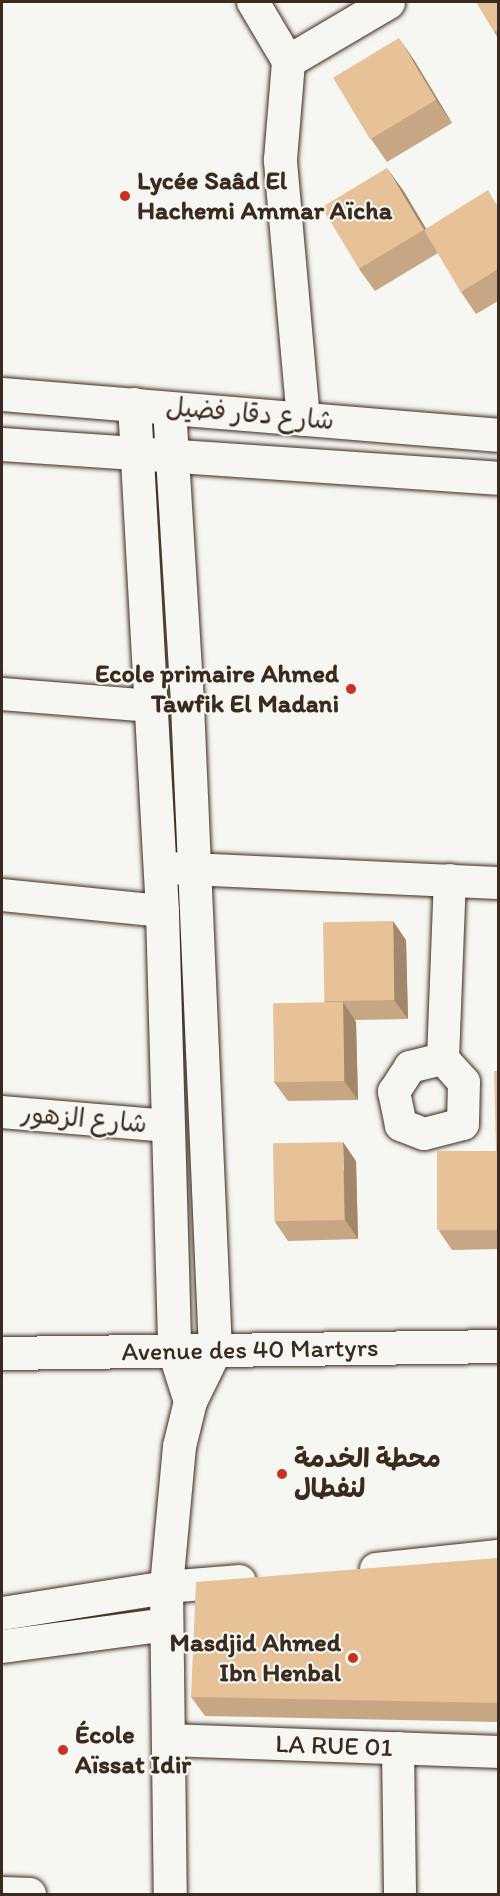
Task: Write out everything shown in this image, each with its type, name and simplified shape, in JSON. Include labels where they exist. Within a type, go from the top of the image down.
[{"type":"street","points":[[253,2],[288,61],[280,159],[303,419]]},
{"type":"street","points":[[288,61],[388,2]]},
{"type":"street","name":"شارع دقار فضيل","points":[[2,394],[498,435]]},
{"type":"street","points":[[134,404],[162,910],[174,1351],[190,1401]]},
{"type":"street","points":[[169,408],[194,869],[214,1350],[190,1401],[179,1446],[166,1587],[170,1740],[170,1894]]},
{"type":"street","name":"شارع دقار فضيل","points":[[2,444],[498,478]]},
{"type":"street","points":[[2,694],[152,706]]},
{"type":"street","points":[[160,868],[498,883]]},
{"type":"street","points":[[443,1059],[450,880]]},
{"type":"street","points":[[2,895],[162,910]]},
{"type":"street","name":"شارع الزهور","points":[[2,1112],[167,1126]]},
{"type":"street","name":"Avenue des 40 Martyrs","points":[[2,1353],[498,1346]]},
{"type":"street","points":[[345,1573],[498,1556]]},
{"type":"street","points":[[2,1613],[166,1587],[273,1578]]},
{"type":"street","points":[[2,1646],[166,1624]]},
{"type":"street","name":"LA RUE 01","points":[[170,1740],[498,1752]]},
{"type":"street","points":[[398,1748],[400,1894]]},
{"type":"street","points":[[2,1893],[30,1894]]},
{"type":"building","points":[[476,2],[498,2],[498,30],[494,32]]},
{"type":"building","points":[[399,38],[436,100],[370,139],[333,78]]},
{"type":"building","points":[[387,168],[424,230],[359,269],[322,207]]},
{"type":"building","points":[[488,190],[498,207],[498,269],[461,292],[424,230]]},
{"type":"building","points":[[393,921],[394,1000],[324,1001],[323,922]]},
{"type":"building","points":[[343,1002],[344,1081],[274,1082],[273,1003]]},
{"type":"building","points":[[494,1071],[498,1071],[498,1150],[496,1150]]},
{"type":"building","points":[[343,1142],[344,1220],[274,1221],[273,1143]]},
{"type":"building","points":[[437,1151],[498,1151],[498,1230],[437,1230]]},
{"type":"building","name":"Masdjid Ahmed Ibn Henbal","points":[[498,1558],[498,1703],[191,1697],[196,1582]]},
{"type":"place","name":"Lycée Saâd El Hachemi Ammar Aïcha","points":[[125,196]]},
{"type":"place","name":"Ecole primaire Ahmed Tawfik El Madani","points":[[351,689]]},
{"type":"place","name":"محطة الخدمة لنفطال","points":[[282,1474]]},
{"type":"place","name":"Masdjid Ahmed Ibn Henbal","points":[[353,1658]]},
{"type":"place","name":"École Aïssat Idir","points":[[63,1750]]}]
